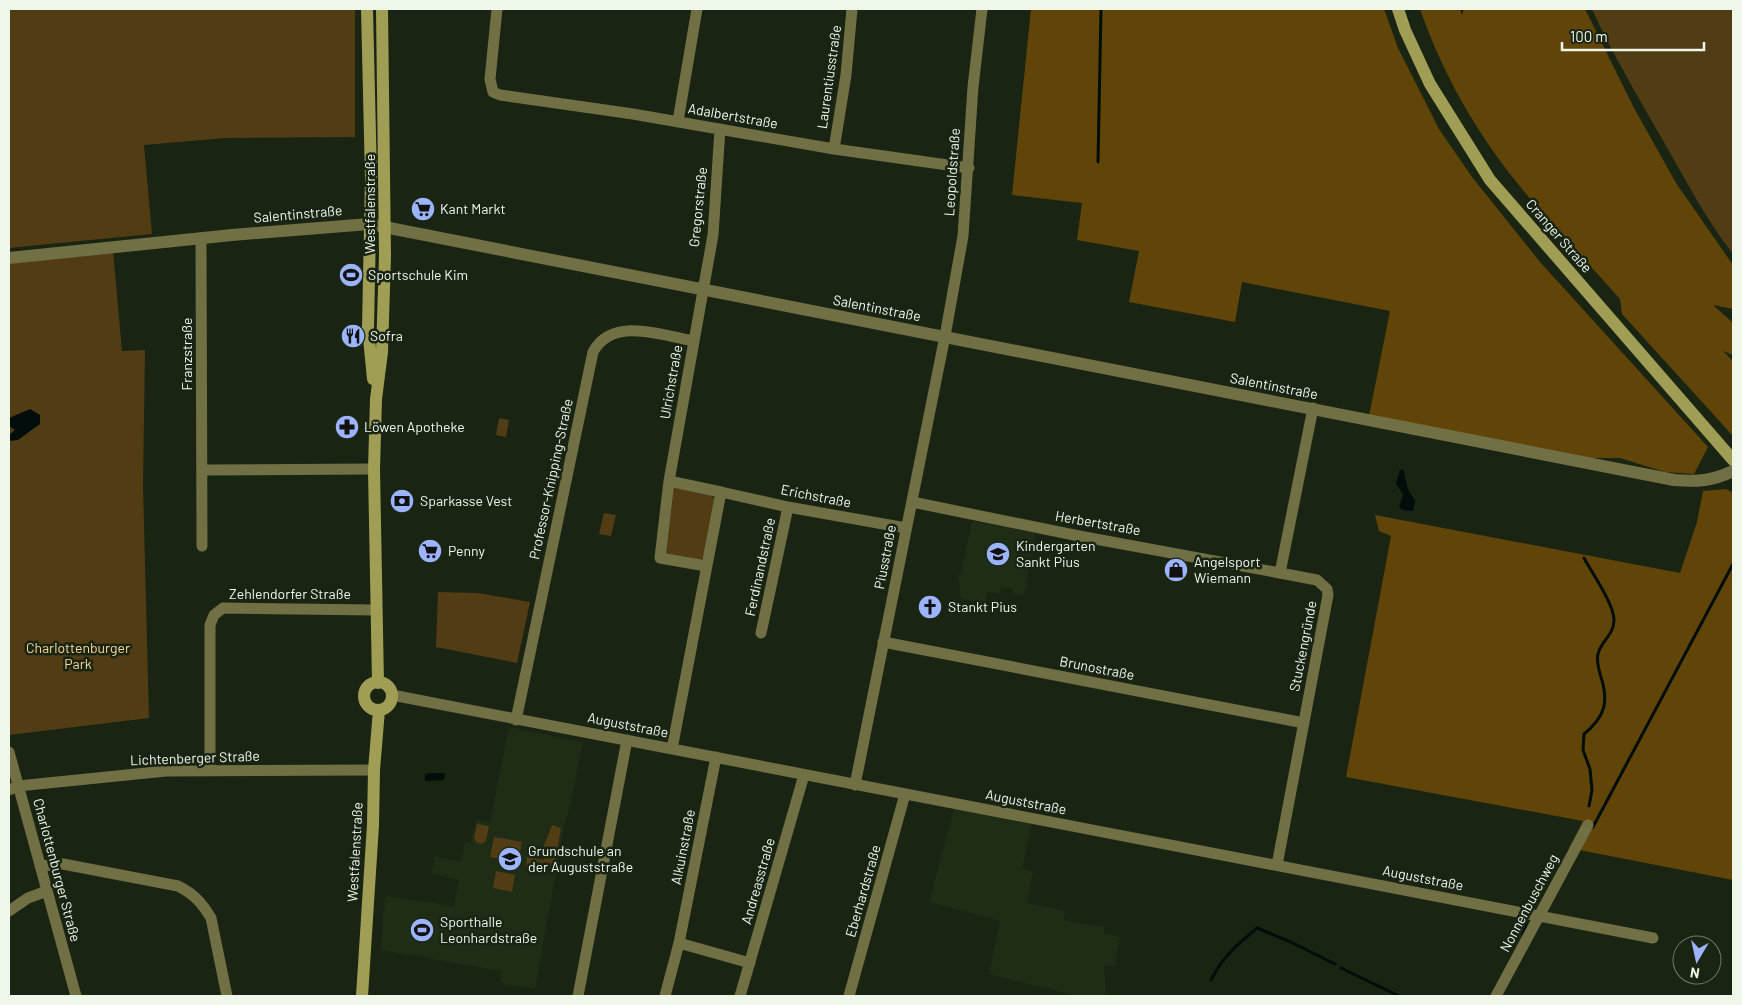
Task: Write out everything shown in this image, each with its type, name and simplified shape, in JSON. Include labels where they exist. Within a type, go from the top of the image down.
[{"type":"main road","name":"Westfalenstraße","points":[[367,9],[370,224],[368,328],[376,399]]},
{"type":"main road","name":"Westfalenstraße","points":[[378,683],[375,610],[374,469],[376,399],[382,352],[385,227],[382,9]]},
{"type":"main road","name":"Cranger Straße","points":[[1398,9],[1405,30],[1430,84],[1490,180],[1733,460]]},
{"type":"main road","points":[[378,683],[386,685],[392,695],[389,706],[379,710],[368,705],[364,697],[367,689],[378,683]]},
{"type":"main road","name":"Westfalenstraße","points":[[362,996],[379,710]]},
{"type":"street","name":"Adalbertstraße","points":[[498,9],[490,79],[493,92],[834,149],[969,168]]},
{"type":"street","points":[[678,122],[697,9]]},
{"type":"street","name":"Laurentiusstraße","points":[[834,149],[846,75],[852,9]]},
{"type":"street","name":"Leopoldstraße","points":[[945,336],[963,236],[973,87],[982,9]]},
{"type":"street","name":"Gregorstraße","points":[[702,288],[713,235],[720,129]]},
{"type":"street","name":"Salentinstraße","points":[[9,258],[201,238],[370,224],[1674,480],[1709,481],[1733,471]]},
{"type":"street","name":"Franzstraße","points":[[201,238],[202,546]]},
{"type":"street","name":"Ulrichstraße","points":[[702,288],[668,481],[660,558],[706,566]]},
{"type":"street","name":"Professor-Knipping-Straße","points":[[516,720],[593,352],[606,336],[616,332],[645,332],[693,341]]},
{"type":"street","name":"Piusstraße","points":[[855,784],[945,336]]},
{"type":"street","points":[[1280,572],[1313,408]]},
{"type":"street","points":[[202,470],[374,469]]},
{"type":"street","points":[[668,481],[721,492],[672,748]]},
{"type":"street","name":"Erichstraße","points":[[721,492],[906,528]]},
{"type":"street","name":"Herbertstraße","points":[[912,502],[1070,534],[1280,572]]},
{"type":"street","name":"Ferdinandstraße","points":[[761,633],[788,506]]},
{"type":"street","name":"Stuckengründe","points":[[1278,865],[1328,589],[1317,580],[1280,572]]},
{"type":"street","name":"Zehlendorfer Straße","points":[[210,770],[210,625],[217,611],[223,608],[375,610]]},
{"type":"street","name":"Brunostraße","points":[[883,642],[1304,723]]},
{"type":"street","name":"Auguststraße","points":[[392,695],[1654,938]]},
{"type":"street","points":[[578,996],[627,740]]},
{"type":"street","name":"Charlottenburger Straße","points":[[9,752],[14,788],[40,866],[73,995]]},
{"type":"street","name":"Alkuinstraße","points":[[665,996],[679,943],[716,757]]},
{"type":"street","name":"Lichtenberger Straße","points":[[14,788],[166,771],[374,770]]},
{"type":"street","name":"Andreasstraße","points":[[740,996],[804,774]]},
{"type":"street","name":"Eberhardstraße","points":[[849,996],[905,794]]},
{"type":"street","name":"Nonnenbuschweg","points":[[1496,996],[1588,825]]},
{"type":"street","points":[[40,866],[63,864],[178,886],[189,892],[204,906],[211,918],[228,996]]},
{"type":"street","points":[[9,911],[28,898],[47,891]]},
{"type":"street","points":[[679,943],[750,963]]},
{"type":"shaded area","points":[[1031,9],[1384,9],[1398,48],[1439,129],[1472,177],[1540,262],[1708,447],[1694,474],[1665,472],[1620,458],[1590,458],[1369,416],[1390,311],[1242,282],[1235,322],[1129,302],[1139,251],[1077,240],[1082,203],[1012,195]]},
{"type":"shaded area","points":[[1420,9],[1460,9],[1462,15],[1464,9],[1585,9],[1634,108],[1676,183],[1733,265],[1733,309],[1713,305],[1733,323],[1733,355],[1723,351],[1733,361],[1733,436],[1622,314],[1620,299],[1543,214],[1503,165],[1475,123],[1450,79]]},
{"type":"shaded area","points":[[30,409],[40,415],[40,424],[18,440],[9,441],[9,435],[15,430],[9,426],[9,418]]},
{"type":"shaded area","points":[[1403,469],[1408,489],[1415,501],[1413,511],[1403,510],[1399,507],[1403,494],[1396,484],[1400,470]]},
{"type":"shaded area","points":[[1726,489],[1733,493],[1733,880],[1569,848],[1583,821],[1346,777],[1391,536],[1379,531],[1375,515],[1680,573],[1697,522],[1703,491]]},
{"type":"shaded area","name":"Kindergarten Sankt Pius","points":[[972,521],[1035,533],[1024,596],[1013,594],[1013,589],[1001,587],[1000,594],[987,592],[985,603],[961,599],[958,574],[961,574]]},
{"type":"shaded area","name":"Grundschule an der Auguststraße","points":[[509,727],[583,742],[564,828],[535,989],[500,983],[502,971],[381,950],[385,896],[454,906],[459,880],[432,874],[434,856],[461,862],[465,841],[471,842],[476,820],[490,822]]},
{"type":"shaded area","points":[[445,773],[444,780],[425,781],[425,774]]},
{"type":"shaded area","points":[[954,808],[1032,823],[1022,869],[1033,871],[1027,903],[1065,911],[1064,920],[1104,927],[1104,934],[1120,937],[1115,966],[1104,966],[1106,996],[1078,996],[989,974],[1000,921],[929,902]]},
{"type":"green space","points":[[9,9],[355,9],[355,137],[225,138],[144,145],[152,234],[9,248]]},
{"type":"green space","points":[[1592,9],[1733,9],[1733,254],[1704,212],[1625,74]]},
{"type":"green space","name":"Charlottenburger Park","points":[[113,251],[122,351],[145,350],[143,486],[149,718],[9,735],[9,263]]},
{"type":"green space","points":[[499,418],[509,420],[506,437],[496,435]]},
{"type":"green space","points":[[674,487],[711,494],[715,500],[703,559],[667,554],[665,552],[671,490]]},
{"type":"green space","points":[[604,513],[616,515],[611,536],[599,534]]},
{"type":"green space","points":[[438,592],[478,593],[530,602],[517,663],[436,647]]},
{"type":"green space","points":[[477,824],[489,826],[486,841],[482,844],[477,843],[474,838]]},
{"type":"green space","points":[[552,825],[561,828],[554,868],[526,866],[527,857],[544,860],[542,850]]},
{"type":"green space","points":[[494,837],[522,842],[518,862],[490,857]]},
{"type":"green space","points":[[496,871],[515,875],[512,892],[493,888]]},
{"type":"waterway","points":[[1098,162],[1101,9]]},
{"type":"waterway","points":[[1584,558],[1607,597],[1614,620],[1612,630],[1597,657],[1605,702],[1601,715],[1584,734],[1583,750],[1590,769],[1592,790],[1589,806]]},
{"type":"waterway","points":[[1593,827],[1733,564]]},
{"type":"waterway","points":[[1523,934],[1528,924]]},
{"type":"waterway","points":[[1211,980],[1225,958],[1257,928],[1335,964]]},
{"type":"waterway","points":[[1341,968],[1399,996]]},
{"type":"place","name":"Kant Markt","points":[[423,209]]},
{"type":"place","name":"Sportschule Kim","points":[[351,275]]},
{"type":"place","name":"Sofra","points":[[353,336]]},
{"type":"place","name":"Löwen Apotheke","points":[[347,427]]},
{"type":"place","name":"Sparkasse Vest","points":[[402,501]]},
{"type":"place","name":"Penny","points":[[430,551]]},
{"type":"place","name":"Kindergarten Sankt Pius","points":[[998,554]]},
{"type":"place","name":"Angelsport Wiemann","points":[[1176,570]]},
{"type":"place","name":"Stankt Pius","points":[[930,607]]},
{"type":"place","name":"Grundschule an der Auguststraße","points":[[510,859]]},
{"type":"place","name":"Sporthalle Leonhardstraße","points":[[422,930]]}]
